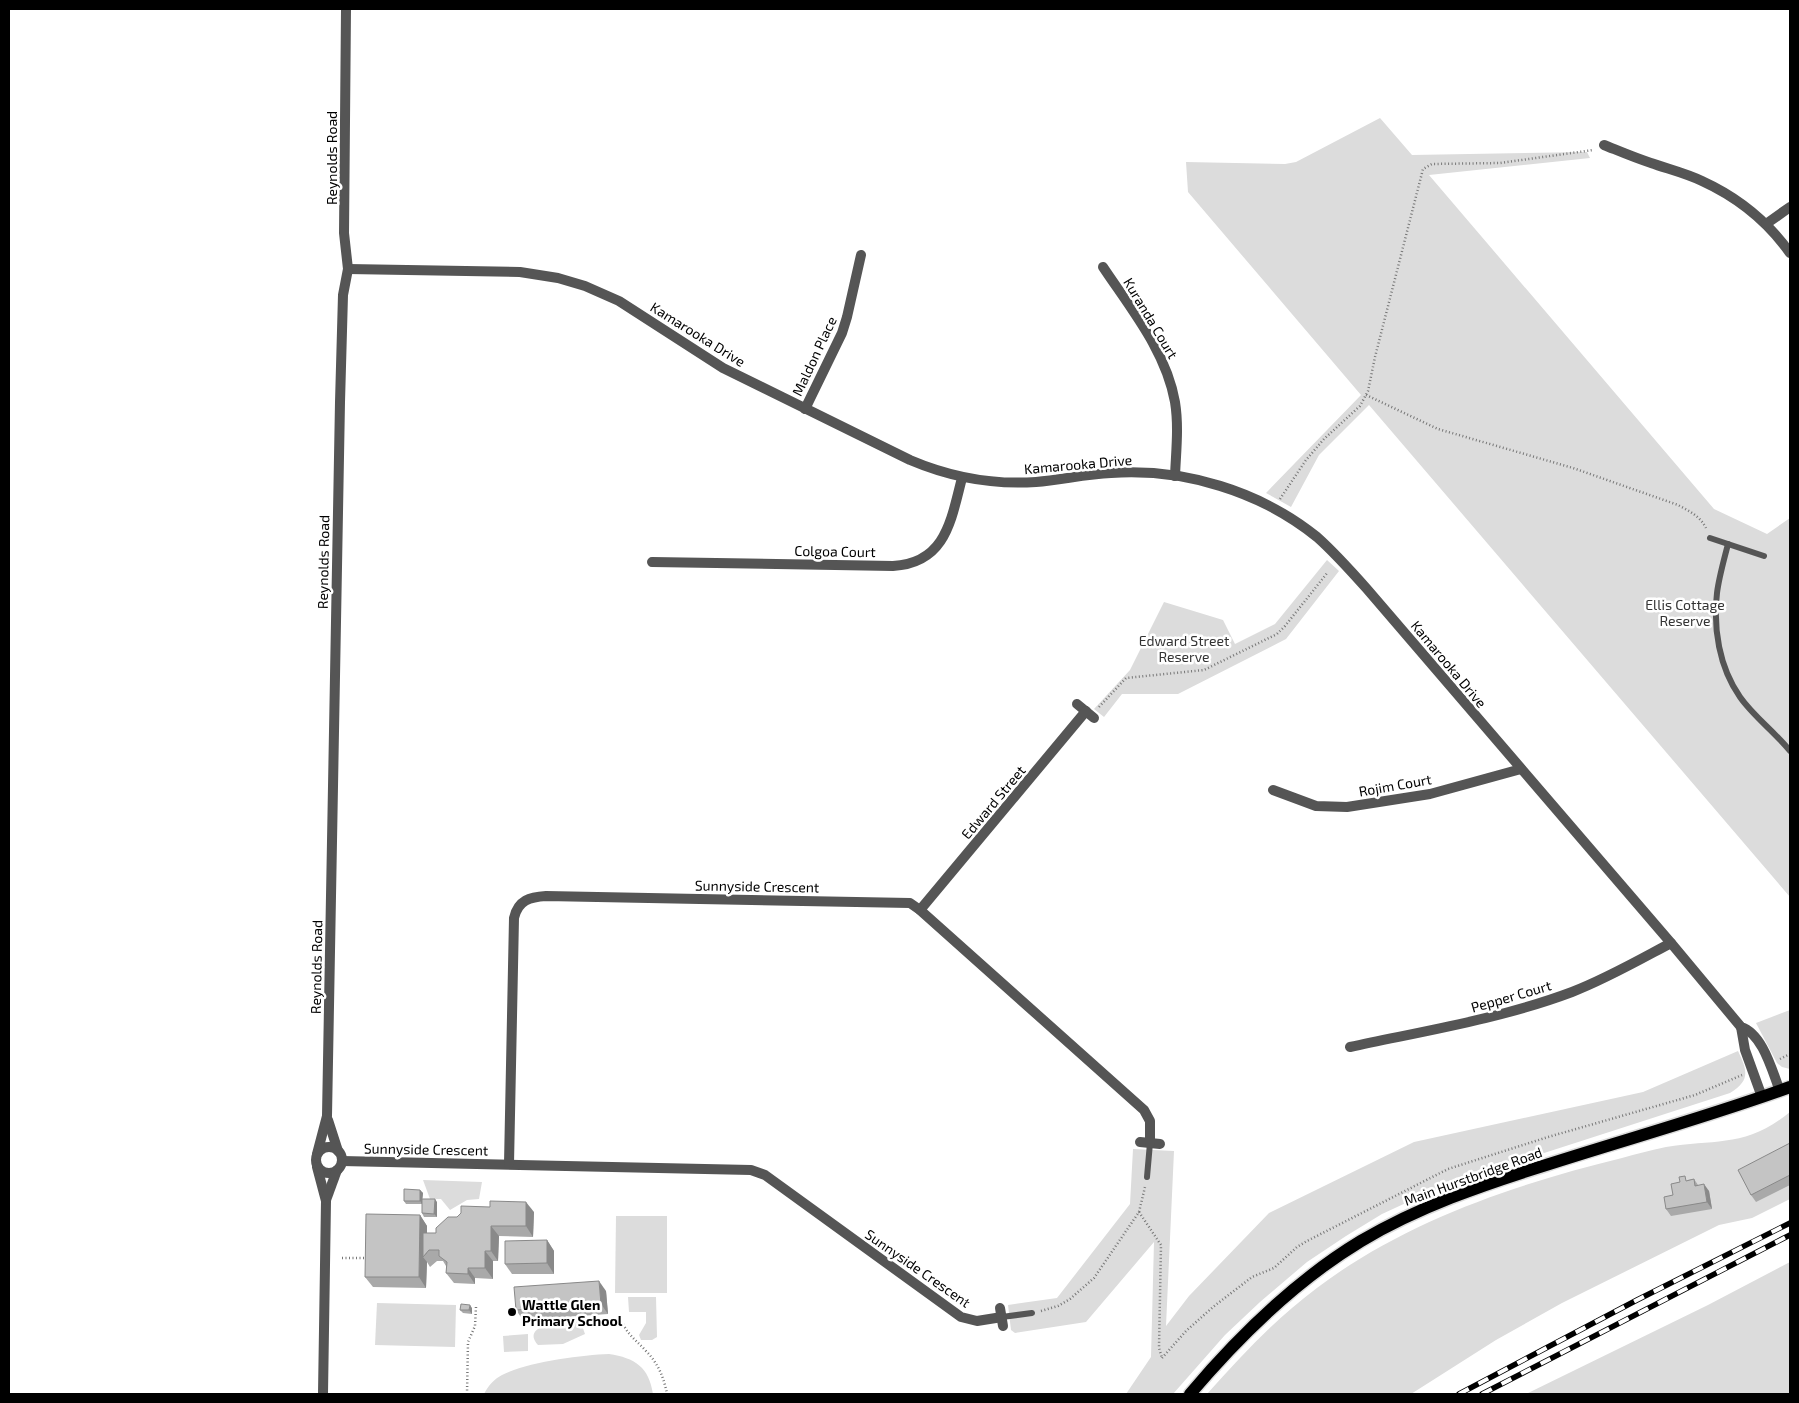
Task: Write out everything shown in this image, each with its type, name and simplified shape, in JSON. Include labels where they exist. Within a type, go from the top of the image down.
[{"type":"main road","name":"Main Hurstbridge Road","points":[[1190,1394],[1248,1332],[1304,1281],[1361,1241],[1400,1220],[1488,1184],[1785,1089]]},
{"type":"street","name":"Reynolds Road","points":[[327,1116],[340,402],[343,295],[348,270],[344,233],[346,9]]},
{"type":"street","points":[[1604,145],[1701,181],[1734,199],[1766,224],[1790,253]]},
{"type":"street","points":[[1766,224],[1780,212],[1790,207]]},
{"type":"street","name":"Maldon Place","points":[[805,409],[842,333],[861,255]]},
{"type":"street","name":"Kuranda Court","points":[[1103,267],[1146,332],[1160,356],[1169,378],[1176,414],[1175,476]]},
{"type":"street","name":"Kamarooka Drive","points":[[348,270],[520,272],[572,281],[619,302],[707,359],[805,409],[910,460],[962,478],[1017,483],[1110,473],[1140,472],[1175,476],[1224,487],[1274,509],[1310,532],[1346,565],[1741,1027],[1750,1032],[1760,1042],[1785,1089]]},
{"type":"street","name":"Colgoa Court","points":[[652,562],[893,566],[909,564],[924,558],[935,550],[943,538],[949,525],[962,478]]},
{"type":"street","points":[[1077,704],[1090,715]]},
{"type":"street","name":"Edward Street","points":[[920,910],[1090,715]]},
{"type":"street","name":"Rojim Court","points":[[1273,790],[1316,806],[1347,807],[1430,794],[1521,769]]},
{"type":"street","name":"Sunnyside Crescent","points":[[509,1164],[513,925],[517,908],[526,899],[546,896],[908,902],[920,910],[1144,1110],[1150,1121],[1150,1143]]},
{"type":"street","name":"Pepper Court","points":[[1350,1047],[1491,1017],[1558,997],[1592,984],[1671,943]]},
{"type":"street","name":"Kamarooka Drive","points":[[1741,1027],[1745,1050],[1762,1097]]},
{"type":"street","points":[[323,1394],[326,1201],[316,1158],[327,1116]]},
{"type":"street","points":[[326,1201],[339,1161],[327,1116]]},
{"type":"street","points":[[317,1154],[320,1150],[328,1147],[339,1161]]},
{"type":"street","points":[[317,1167],[320,1171],[329,1174],[339,1161]]},
{"type":"street","name":"Sunnyside Crescent","points":[[339,1161],[741,1169],[756,1171],[961,1317],[977,1321],[1002,1317]]},
{"type":"lane","points":[[1710,538],[1764,556]]},
{"type":"lane","points":[[1728,544],[1718,592],[1717,607],[1717,635],[1722,659],[1740,697],[1790,750]]},
{"type":"lane","points":[[1147,1177],[1150,1143]]},
{"type":"lane","points":[[1002,1317],[1032,1313]]},
{"type":"path","points":[[1274,509],[1306,460],[1324,439],[1360,406],[1366,395],[1423,169],[1432,164],[1500,163],[1586,152],[1604,145]]},
{"type":"path","points":[[1366,395],[1438,429],[1573,468],[1678,505],[1693,513],[1703,522],[1710,538]]},
{"type":"path","points":[[1090,715],[1126,678],[1204,670],[1277,634],[1328,572]]},
{"type":"path","points":[[1032,1313],[1058,1306],[1084,1289],[1094,1278],[1139,1212],[1147,1177]]},
{"type":"path","points":[[1139,1212],[1161,1245],[1159,1348],[1162,1358]]},
{"type":"path","points":[[342,1258],[367,1258]]},
{"type":"path","points":[[467,1394],[468,1342],[475,1326],[476,1307]]},
{"type":"path","points":[[623,1324],[656,1364],[667,1394]]},
{"type":"green space","name":"Ellis Cottage Reserve","points":[[1380,118],[1412,155],[1587,152],[1590,158],[1429,175],[1714,509],[1767,534],[1790,518],[1790,897],[1369,405],[1319,455],[1291,507],[1266,493],[1361,395],[1188,192],[1186,162],[1285,164],[1296,162]]},
{"type":"green space","name":"Edward Street Reserve","points":[[1327,560],[1339,571],[1286,639],[1178,694],[1122,694],[1104,717],[1094,709],[1130,670],[1164,602],[1223,620],[1235,644],[1275,624]]},
{"type":"green space","points":[[1790,1010],[1790,1069],[1782,1067],[1777,1063],[1756,1023]]},
{"type":"green space","points":[[1738,1051],[1744,1064],[1745,1074],[1741,1084],[1730,1093],[1479,1174],[1421,1196],[1382,1214],[1307,1262],[1260,1302],[1225,1335],[1173,1394],[1126,1394],[1151,1357],[1154,1242],[1086,1322],[1015,1333],[1011,1330],[1008,1305],[1057,1298],[1130,1204],[1133,1149],[1174,1151],[1166,1326],[1189,1296],[1269,1213],[1414,1142],[1643,1092]]},
{"type":"green space","points":[[1790,1112],[1790,1199],[1752,1218],[1719,1225],[1562,1303],[1496,1340],[1411,1394],[1207,1394],[1238,1360],[1292,1308],[1328,1280],[1366,1255],[1406,1233],[1490,1197],[1578,1169],[1666,1147],[1745,1137],[1774,1124]]},
{"type":"green space","points":[[423,1180],[482,1182],[479,1199],[467,1200],[450,1210],[441,1199],[430,1199]]},
{"type":"green space","points":[[616,1216],[667,1216],[667,1293],[615,1293]]},
{"type":"green space","points":[[1790,1262],[1790,1394],[1526,1394],[1708,1305]]},
{"type":"green space","points":[[628,1297],[656,1297],[657,1337],[652,1340],[641,1340],[639,1335],[646,1323],[646,1312],[629,1312]]},
{"type":"green space","points":[[377,1303],[456,1305],[455,1347],[375,1345]]},
{"type":"green space","points":[[580,1320],[585,1334],[563,1344],[538,1345],[534,1338],[535,1332],[540,1328],[557,1323]]},
{"type":"green space","points":[[528,1334],[528,1351],[504,1352],[503,1336]]},
{"type":"green space","points":[[609,1354],[626,1358],[639,1365],[648,1377],[653,1394],[484,1394],[496,1379],[525,1366],[554,1360]]},
{"type":"building","points":[[1790,1143],[1790,1175],[1751,1195],[1738,1170]]},
{"type":"building","points":[[1685,1176],[1686,1181],[1694,1179],[1695,1186],[1704,1184],[1707,1202],[1666,1209],[1664,1197],[1673,1195],[1671,1184],[1680,1182],[1679,1177]]},
{"type":"building","points":[[404,1189],[420,1190],[420,1201],[404,1201]]},
{"type":"building","points":[[422,1199],[435,1199],[434,1214],[422,1213]]},
{"type":"building","points":[[490,1201],[526,1202],[526,1226],[491,1226],[491,1251],[485,1251],[485,1268],[468,1268],[468,1274],[446,1273],[447,1262],[439,1256],[439,1250],[429,1250],[423,1257],[423,1233],[436,1233],[436,1228],[448,1217],[457,1217],[461,1213],[461,1206],[490,1207]]},
{"type":"building","points":[[366,1214],[420,1215],[419,1277],[365,1277]]},
{"type":"building","points":[[547,1240],[547,1263],[505,1264],[505,1241]]},
{"type":"building","points":[[599,1281],[601,1304],[516,1310],[514,1287]]},
{"type":"building","points":[[461,1304],[470,1305],[469,1310],[460,1310]]},
{"type":"railway","points":[[1459,1394],[1637,1300],[1790,1223]]},
{"type":"railway","points":[[1482,1394],[1790,1235]]},
{"type":"place","name":"Wattle Glen Primary School","points":[[512,1312]]}]
